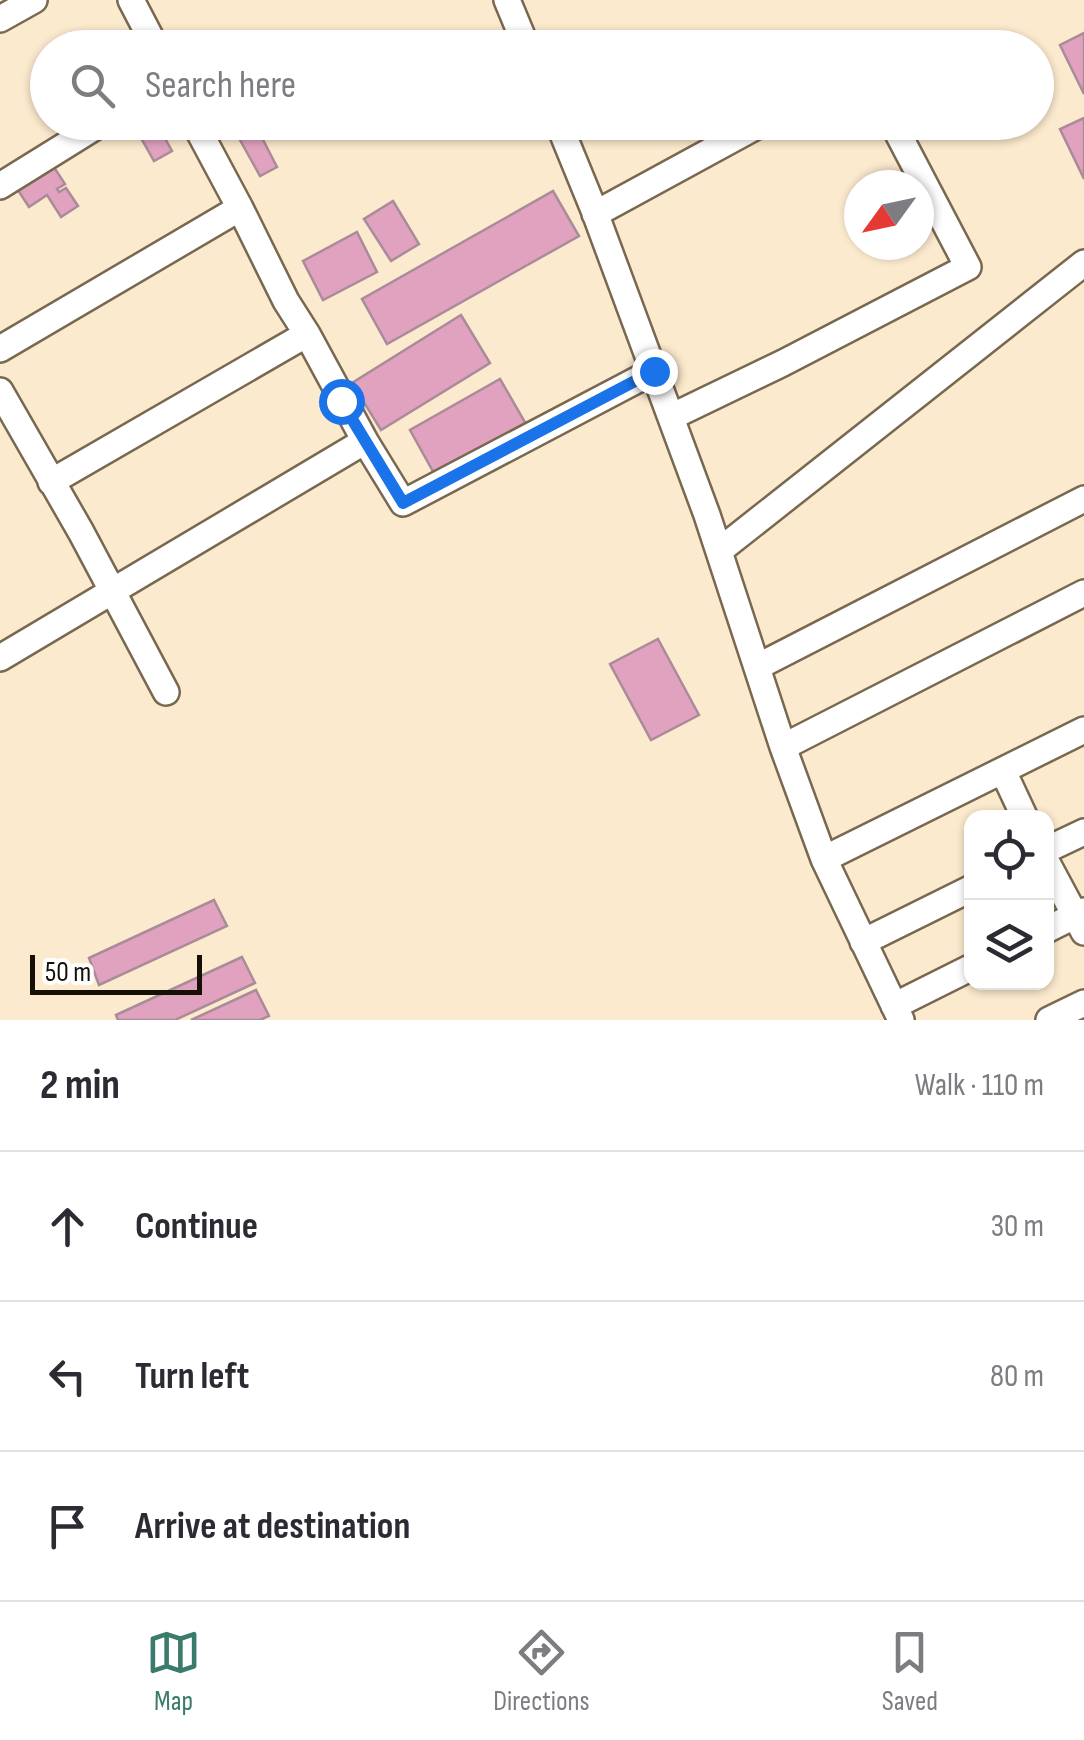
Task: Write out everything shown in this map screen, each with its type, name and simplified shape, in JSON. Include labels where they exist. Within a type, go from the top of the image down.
[{"type":"street","points":[[0,18],[34,0]]},
{"type":"street","points":[[132,0],[147,30]]},
{"type":"street","points":[[507,0],[519,30]]},
{"type":"street","points":[[0,186],[73,140]]},
{"type":"street","points":[[204,140],[286,301],[403,503],[654,371]]},
{"type":"street","points":[[565,140],[720,551],[824,860],[897,1013],[964,972]]},
{"type":"street","points":[[595,214],[731,140]]},
{"type":"street","points":[[671,417],[968,268],[901,140]]},
{"type":"street","points":[[0,349],[240,208]]},
{"type":"street","points":[[720,551],[1084,263]]},
{"type":"street","points":[[51,482],[307,334]]},
{"type":"street","points":[[4,408],[81,532],[166,692]]},
{"type":"street","points":[[0,658],[365,442]]},
{"type":"street","points":[[757,667],[1084,499]]},
{"type":"street","points":[[783,747],[1084,593]]},
{"type":"street","points":[[824,860],[1084,730]]},
{"type":"street","points":[[1003,770],[1022,810]]},
{"type":"street","points":[[1054,846],[1084,832]]},
{"type":"street","points":[[1054,873],[1081,919],[1054,927]]},
{"type":"street","points":[[863,942],[964,892]]},
{"type":"street","points":[[1049,1020],[1084,1003]]},
{"type":"building","points":[[1084,33],[1084,94],[1060,45]]},
{"type":"building","points":[[1084,118],[1084,179],[1060,129]]},
{"type":"building","points":[[142,140],[166,140],[172,151],[154,161]]},
{"type":"building","points":[[240,140],[263,140],[277,167],[260,176]]},
{"type":"building","points":[[50,161],[65,184],[57,189],[59,192],[66,188],[78,206],[61,217],[47,195],[29,207],[14,184]]},
{"type":"building","points":[[553,191],[579,236],[387,344],[362,299]]},
{"type":"building","points":[[393,201],[419,244],[391,261],[364,219]]},
{"type":"building","points":[[357,232],[377,272],[323,300],[303,261]]},
{"type":"building","points":[[461,315],[490,363],[381,430],[352,383]]},
{"type":"building","points":[[500,379],[526,424],[435,475],[410,430]]},
{"type":"building","points":[[658,639],[699,715],[651,740],[610,664]]},
{"type":"building","points":[[214,900],[227,926],[99,985],[89,958]]},
{"type":"building","points":[[242,957],[255,983],[175,1020],[118,1020],[116,1015]]},
{"type":"building","points":[[256,990],[269,1016],[260,1020],[191,1020]]},
{"type":"route","points":[[341,401],[403,503],[654,371]]}]
